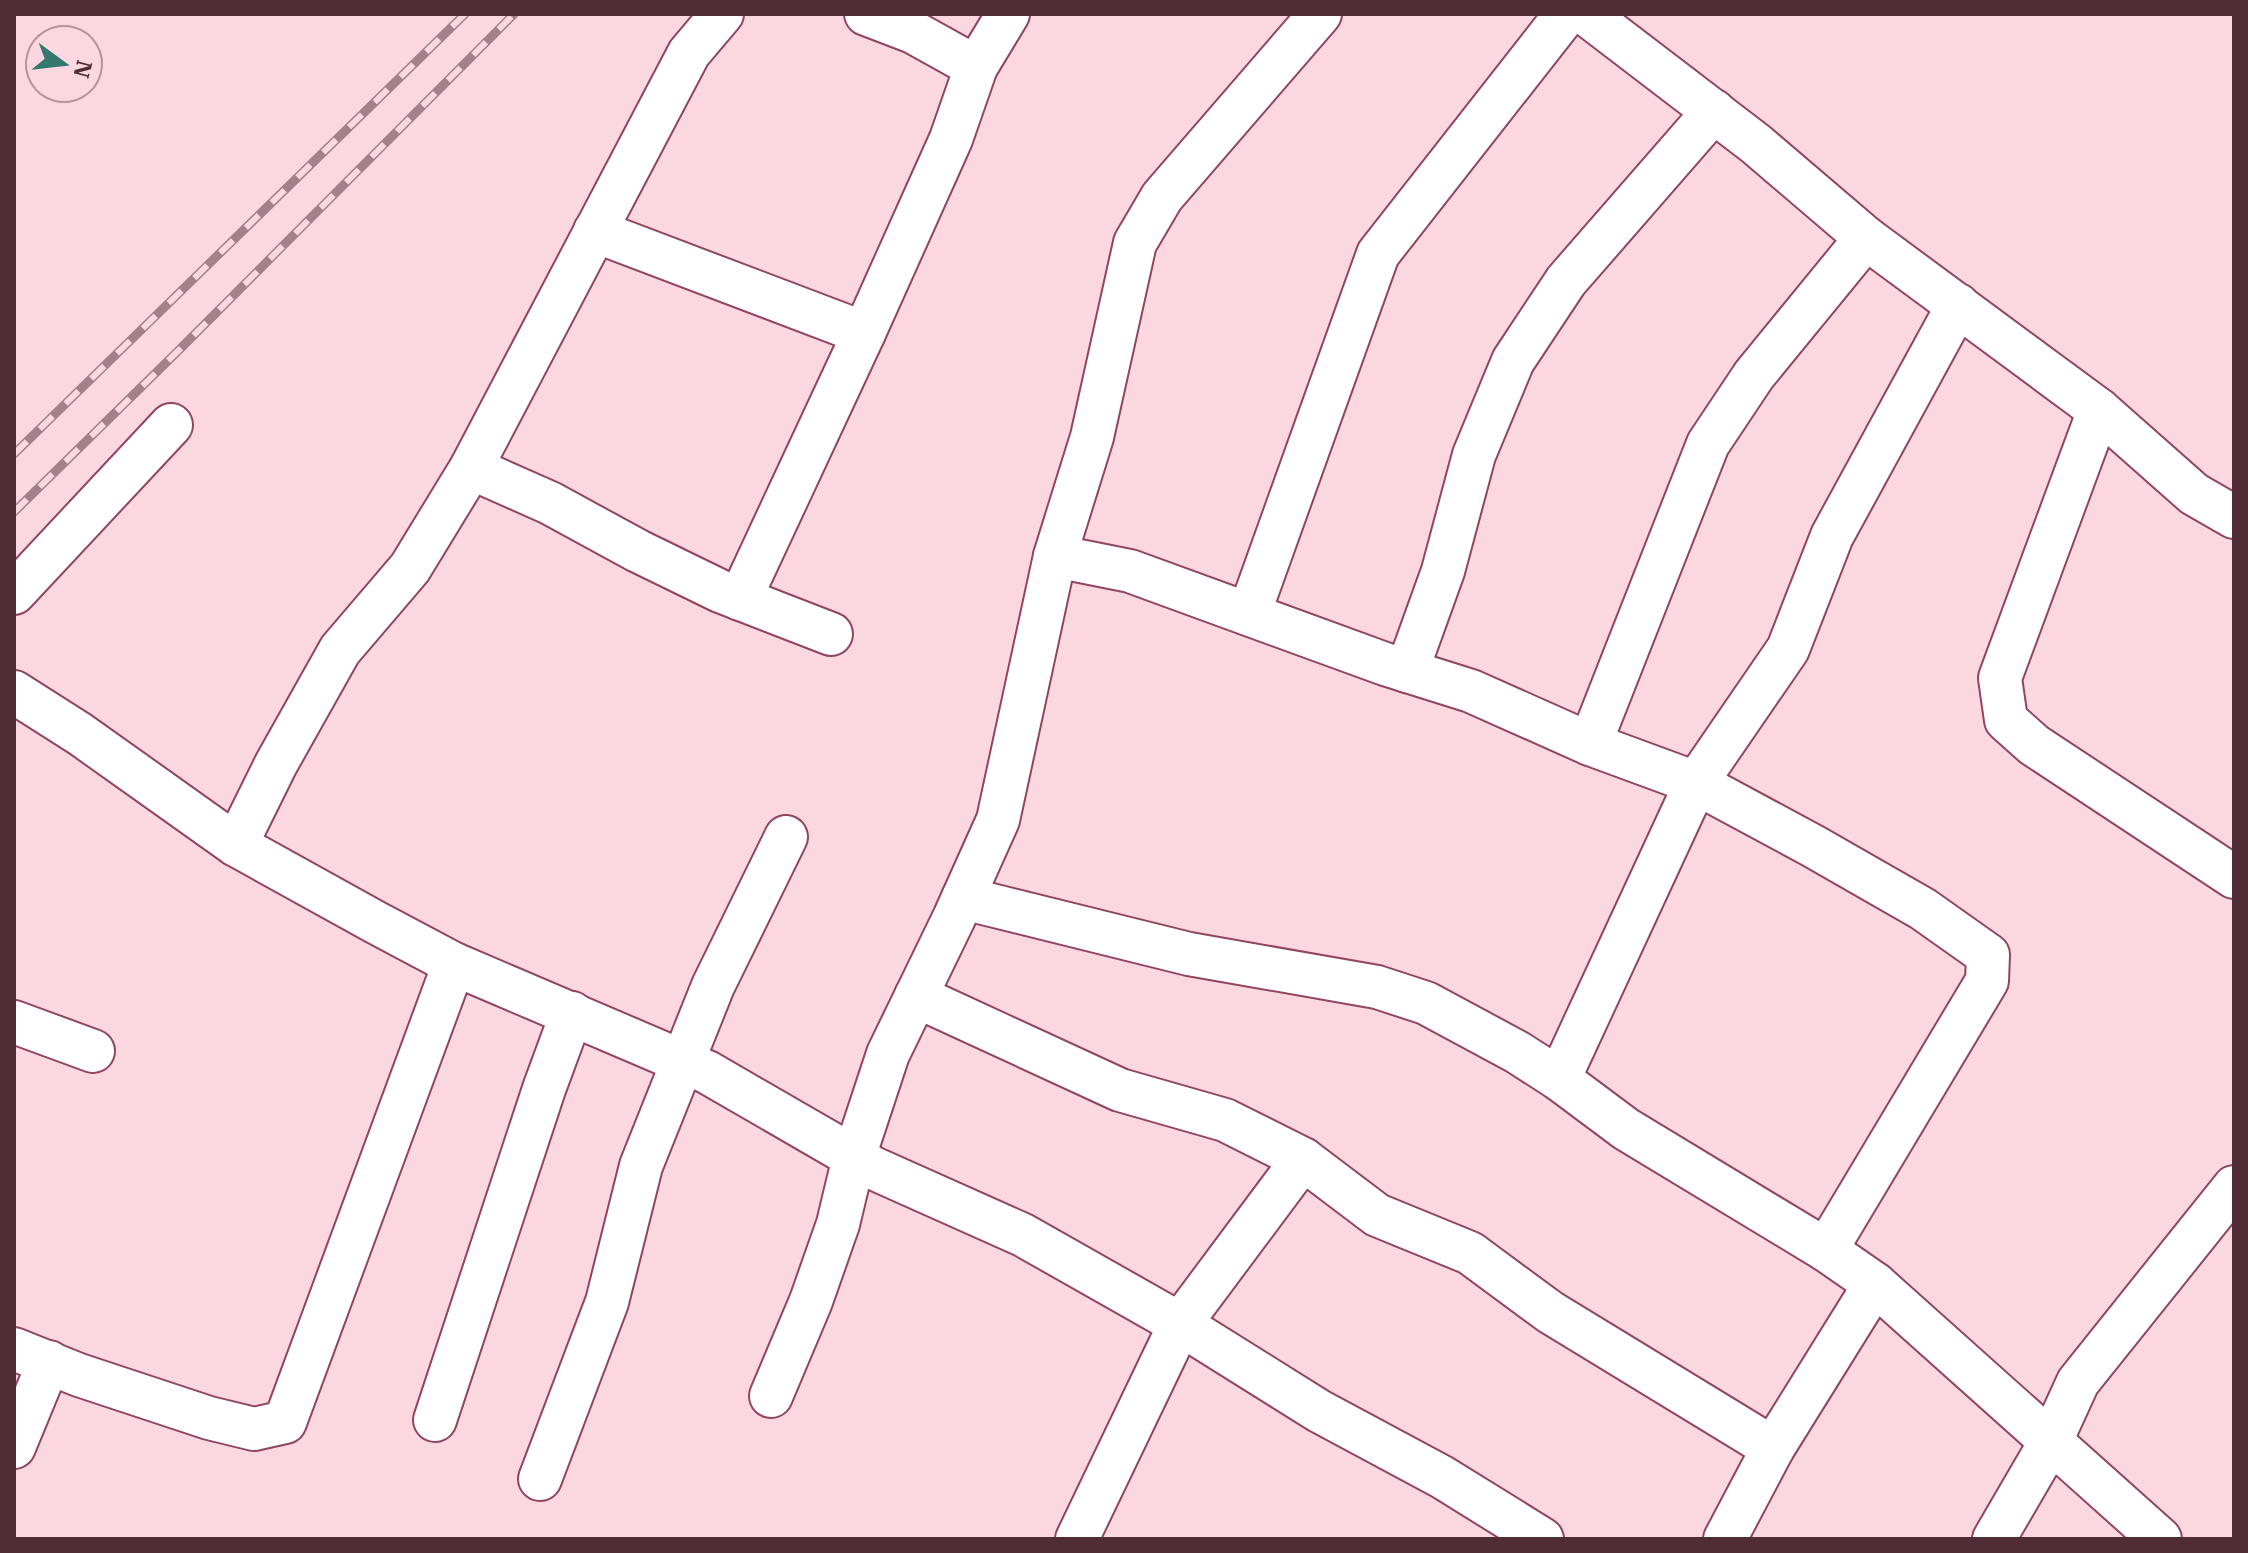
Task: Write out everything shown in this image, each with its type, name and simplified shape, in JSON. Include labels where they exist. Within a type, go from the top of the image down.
[{"type":"street","points":[[236,845],[276,764],[340,650],[410,568],[471,468],[689,53],[722,14]]},
{"type":"street","points":[[866,14],[913,32],[976,67]]},
{"type":"street","points":[[740,599],[951,139],[976,67],[1008,14]]},
{"type":"street","points":[[771,1396],[811,1301],[838,1224],[854,1157],[888,1054],[998,820],[1055,556],[1092,437],[1135,243],[1162,197],[1320,14]]},
{"type":"street","points":[[1249,614],[1378,254],[1566,14]]},
{"type":"street","points":[[1586,14],[1756,144],[1866,238],[2099,410],[2194,494],[2234,517]]},
{"type":"street","points":[[1407,671],[1443,571],[1474,455],[1513,361],[1566,281],[1714,111]]},
{"type":"street","points":[[595,231],[864,333]]},
{"type":"street","points":[[1590,744],[1708,444],[1754,375],[1866,238]]},
{"type":"street","points":[[1559,1079],[1696,783],[1788,649],[1832,536],[1958,305]]},
{"type":"street","points":[[2099,410],[2000,678],[2006,720],[2034,745],[2234,877]]},
{"type":"street","points":[[14,593],[171,425]]},
{"type":"street","points":[[471,468],[550,503],[638,551],[740,599],[831,634]]},
{"type":"street","points":[[1055,556],[1130,571],[1471,691],[1590,744],[1696,783],[1923,909],[1988,955],[1987,981],[1826,1250]]},
{"type":"street","points":[[14,692],[80,734],[236,845],[454,964],[707,1072],[873,1168],[1023,1235],[1180,1324],[1319,1411],[1442,1477],[1542,1539]]},
{"type":"street","points":[[540,1479],[607,1302],[641,1166],[713,986],[786,837]]},
{"type":"street","points":[[963,898],[1189,954],[1377,987],[1426,1003],[1517,1052],[1626,1129],[1826,1250],[1875,1284],[2160,1539]]},
{"type":"street","points":[[14,1447],[32,1355],[79,1375],[209,1418],[254,1429],[285,1422],[454,964]]},
{"type":"street","points":[[916,996],[1120,1090],[1225,1120],[1303,1159],[1377,1215],[1470,1253],[1550,1312],[1773,1448]]},
{"type":"street","points":[[435,1420],[572,1013]]},
{"type":"street","points":[[14,1022],[93,1051]]},
{"type":"street","points":[[1077,1539],[1180,1324],[1303,1159]]},
{"type":"street","points":[[1994,1539],[2051,1441],[2078,1382],[2234,1187]]},
{"type":"street","points":[[1725,1539],[1773,1448],[1875,1284]]},
{"type":"railway","points":[[14,454],[465,14]]},
{"type":"railway","points":[[14,512],[514,14]]}]
